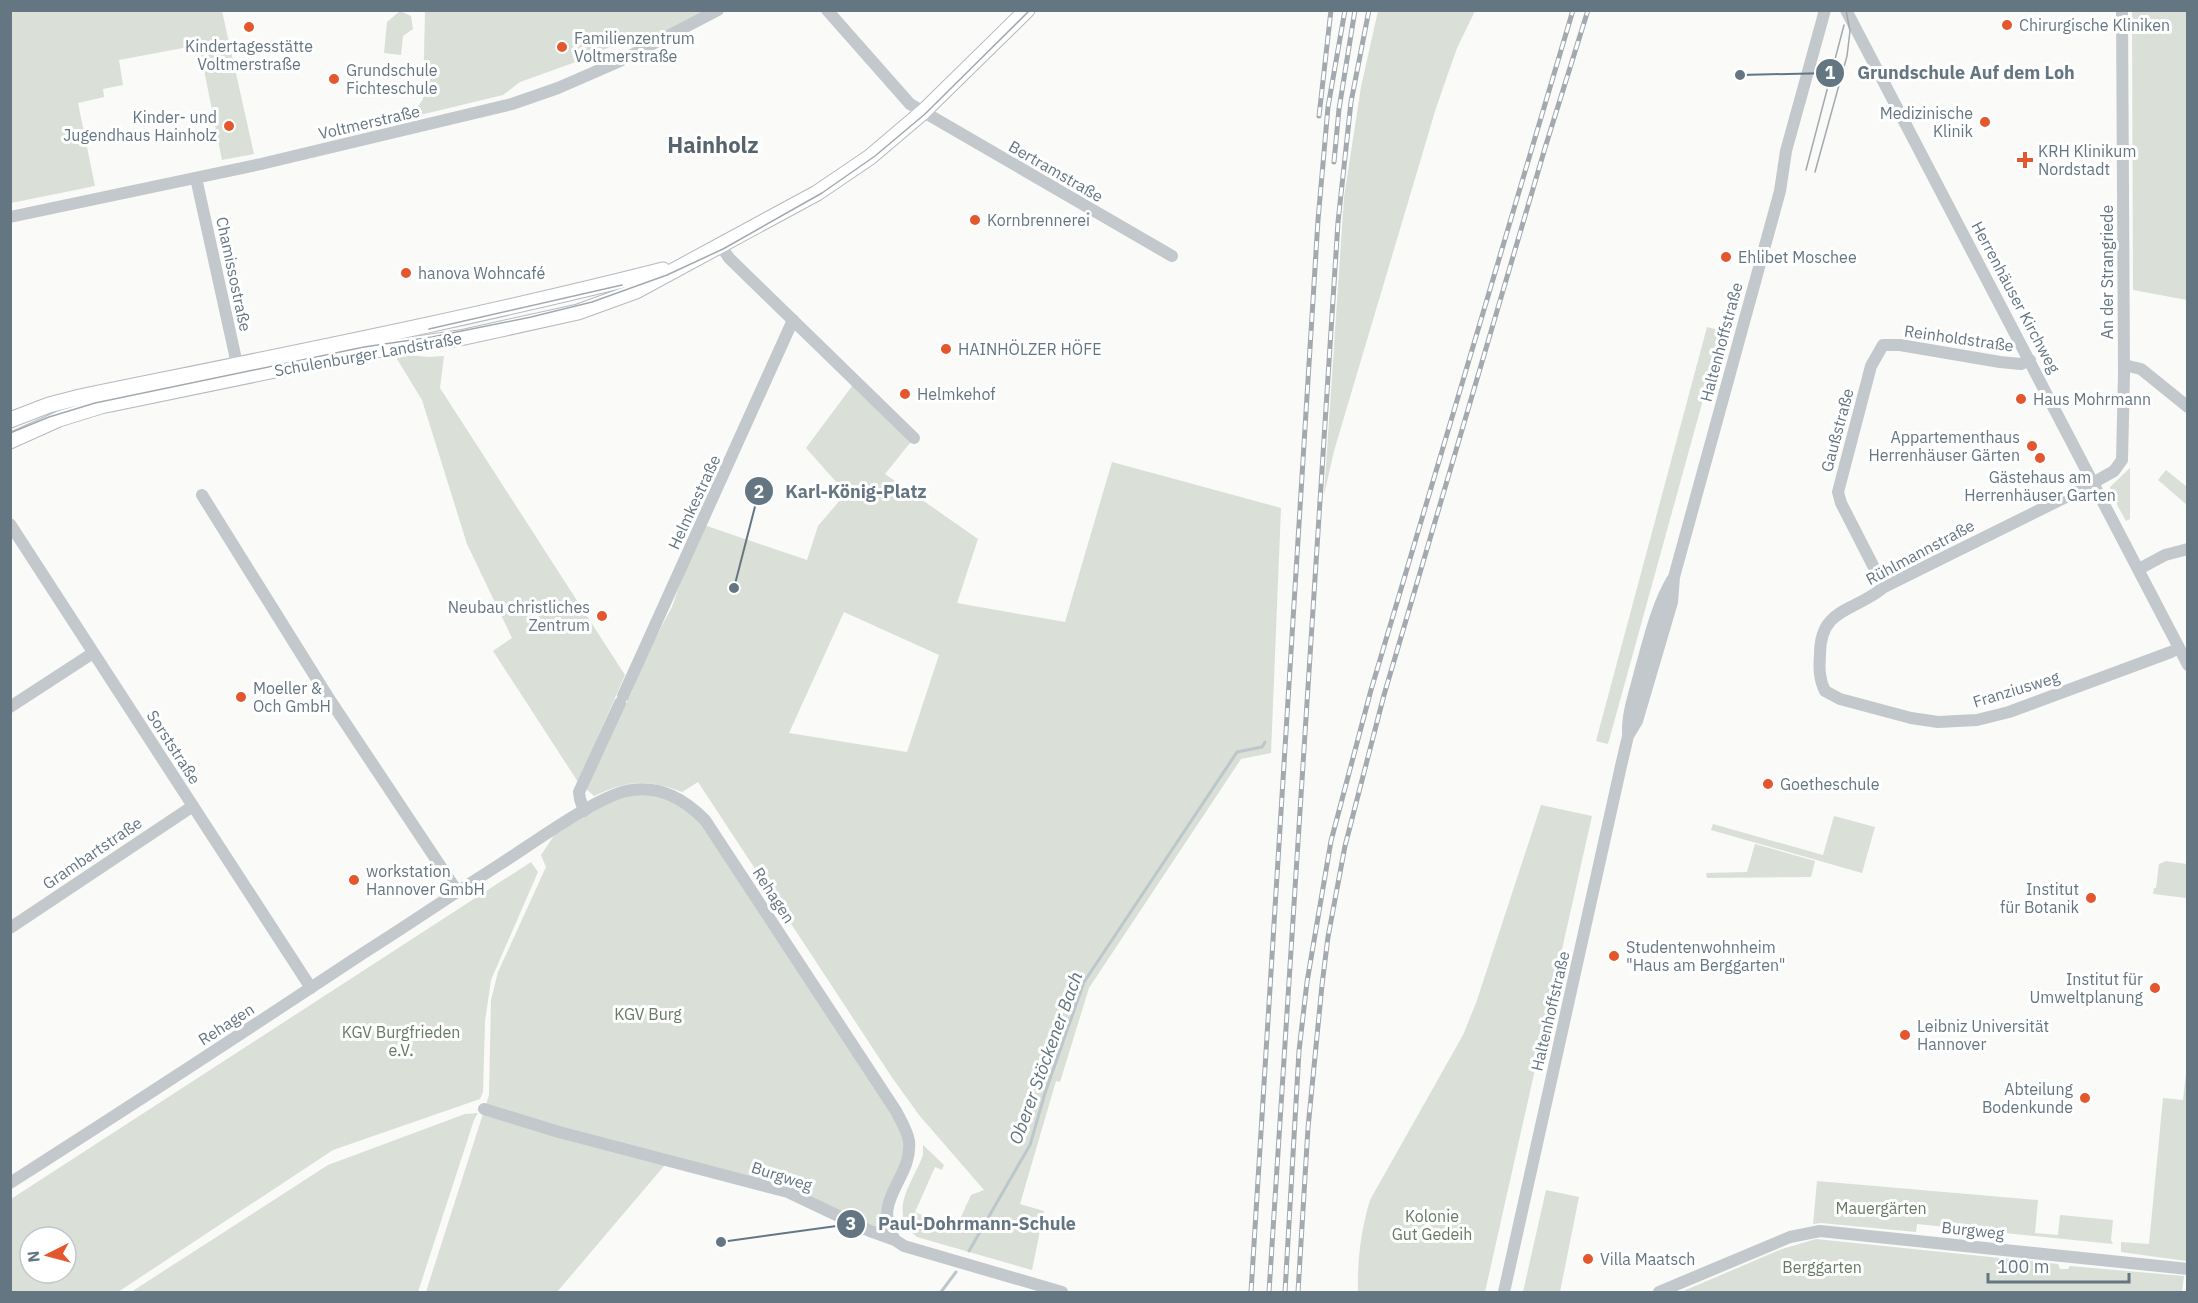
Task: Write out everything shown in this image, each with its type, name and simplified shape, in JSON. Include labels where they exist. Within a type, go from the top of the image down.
[{"type":"main road","name":"Schulenburger Landstraße","points":[[10,420],[49,405],[80,397],[460,338],[578,312],[636,291],[817,193],[845,175],[924,113],[1027,10]]},
{"type":"main road","name":"Schulenburger Landstraße","points":[[10,441],[59,419],[101,406],[239,371]]},
{"type":"street","name":"Voltmerstraße","points":[[10,216],[196,178],[520,102],[629,57],[718,10]]},
{"type":"street","name":"Bertramstraße","points":[[827,10],[910,104],[1172,256]]},
{"type":"street","name":"Haltenhoffstraße","points":[[1504,1293],[1628,736],[1637,721],[1672,602],[1674,577],[1780,191],[1786,151],[1825,10]]},
{"type":"street","name":"Herrenhäuser Kirchweg","points":[[1846,10],[2187,665]]},
{"type":"street","name":"An der Strangriede","points":[[2094,483],[2114,471],[2122,460],[2124,365],[2122,10]]},
{"type":"street","name":"Chamissostraße","points":[[196,178],[239,371]]},
{"type":"street","points":[[721,246],[729,258],[914,438]]},
{"type":"street","name":"Helmkestraße","points":[[584,811],[579,792],[793,321]]},
{"type":"street","name":"Reinholdstraße","points":[[1883,345],[1900,345],[2000,362],[2021,363],[2030,360]]},
{"type":"street","name":"Gaußstraße","points":[[1883,345],[1871,366],[1838,492],[1841,503],[1884,587]]},
{"type":"street","points":[[2124,365],[2141,369],[2187,407]]},
{"type":"street","name":"Rühlmannstraße","points":[[1825,692],[1819,674],[1820,642],[1823,630],[1833,618],[1876,594],[1884,587],[2094,483]]},
{"type":"street","points":[[202,495],[328,697],[458,891]]},
{"type":"street","name":"Sorststraße","points":[[10,524],[311,988]]},
{"type":"street","points":[[2139,569],[2165,555],[2187,549]]},
{"type":"street","name":"Franziusweg","points":[[1825,692],[1840,699],[1911,718],[1955,722],[1977,720],[2038,701],[2179,648]]},
{"type":"street","points":[[10,707],[93,653]]},
{"type":"street","name":"Rehagen","points":[[10,1183],[584,811],[632,789],[658,791],[677,797],[691,805],[705,819],[896,1111],[909,1142],[906,1163],[888,1205],[887,1222],[895,1240]]},
{"type":"street","name":"Grambartstraße","points":[[10,928],[193,806]]},
{"type":"street","name":"Burgweg","points":[[484,1109],[559,1132],[788,1192],[904,1246],[1062,1293]]},
{"type":"street","name":"Burgweg","points":[[1659,1293],[1790,1237],[1820,1231],[2187,1269]]},
{"type":"green space","points":[[11,10],[222,11],[254,154],[222,160],[199,45],[119,60],[123,85],[103,89],[104,97],[78,103],[95,186],[11,203]]},
{"type":"green space","points":[[400,11],[411,16],[413,29],[403,36],[401,55],[384,53],[387,22]]},
{"type":"green space","points":[[425,11],[704,11],[671,29],[639,42],[633,36],[584,59],[520,82],[503,95],[416,116],[415,111],[423,99]]},
{"type":"green space","points":[[1378,11],[1475,11],[1457,48],[1436,108],[1334,451],[1324,495],[1344,197],[1361,87]]},
{"type":"green space","points":[[2132,11],[2187,11],[2187,300],[2133,290]]},
{"type":"green space","points":[[1707,327],[1722,331],[1608,744],[1596,741]]},
{"type":"green space","points":[[394,354],[444,356],[440,388],[625,675],[578,782],[493,651],[512,638],[467,544],[422,400]]},
{"type":"green space","points":[[855,382],[914,438],[885,474],[978,539],[957,603],[1065,622],[1112,462],[1281,508],[1271,753],[1241,759],[1089,988],[1060,1082],[1056,1081],[1020,1204],[1044,1211],[1032,1270],[917,1237],[908,1227],[903,1218],[903,1207],[923,1155],[923,1145],[944,1165],[942,1170],[935,1167],[915,1212],[955,1230],[971,1195],[984,1190],[919,1115],[891,1076],[698,782],[682,792],[658,785],[638,783],[617,787],[594,796],[585,788],[651,646],[672,607],[701,524],[807,560],[818,526],[846,493],[806,448]],"holes":[[[844,612],[939,655],[907,752],[789,733]]]},
{"type":"green space","points":[[2130,468],[2130,519],[2126,521],[2111,494],[2110,487]]},
{"type":"green space","points":[[2166,470],[2187,487],[2187,505],[2158,480]]},
{"type":"green space","name":"KGV Burg","points":[[646,790],[691,805],[809,978],[909,1142],[888,1205],[896,1239],[789,1192],[667,1165],[557,1292],[426,1292],[489,1095],[491,1000],[498,972],[546,867],[541,855],[559,828],[584,811]]},
{"type":"green space","name":"Kolonie Gut Gedeih","points":[[1541,805],[1592,816],[1485,1292],[1358,1292],[1360,1246],[1370,1200],[1463,1035],[1476,1003]]},
{"type":"green space","points":[[1834,816],[1875,827],[1862,873],[1711,830],[1713,824],[1823,855]]},
{"type":"green space","points":[[1755,844],[1815,861],[1811,877],[1707,878],[1706,873],[1747,872]]},
{"type":"green space","points":[[2166,861],[2187,864],[2187,898],[2153,894],[2159,864]]},
{"type":"green space","name":"KGV Burgfrieden e.V.","points":[[531,862],[538,872],[491,980],[485,1021],[483,1092],[480,1099],[333,1150],[118,1292],[11,1292],[11,1199]]},
{"type":"green space","points":[[2187,1065],[2186,1261],[2121,1252],[2121,1242],[2149,1244],[2163,1098],[2183,1100]]},
{"type":"green space","points":[[478,1113],[418,1292],[131,1292],[328,1165],[465,1114]]},
{"type":"green space","name":"Mauergärten","points":[[1817,1181],[2038,1200],[2035,1233],[2058,1235],[2060,1215],[2113,1220],[2111,1240],[2113,1244],[1917,1224],[1916,1232],[1813,1224]]},
{"type":"green space","points":[[1546,1190],[1579,1197],[1560,1292],[1523,1292]]},
{"type":"green space","name":"Berggarten","points":[[1816,1239],[2058,1264],[2060,1269],[2068,1269],[2070,1266],[2184,1276],[2182,1292],[1681,1292],[1782,1249]]},
{"type":"waterway","name":"Oberer Stöckener Bach","points":[[969,1251],[1030,1145],[1045,1093],[1084,982],[1237,752],[1262,747],[1265,742]]},
{"type":"waterway","name":"Oberer Stöckener Bach","points":[[941,1292],[956,1272]]},
{"type":"tram line","points":[[10,433],[49,417],[95,403],[364,347],[432,337],[531,317],[592,302],[667,275],[723,249],[822,193],[875,156],[925,114],[1030,10]]},
{"type":"tram line","points":[[1815,172],[1847,56],[1850,31],[1846,10]]},
{"type":"tram line","points":[[1806,170],[1844,25]]},
{"type":"tram line","points":[[429,329],[622,285]]},
{"type":"railway","points":[[1319,116],[1331,10]]},
{"type":"railway","points":[[1251,1292],[1318,220],[1328,107],[1345,10]]},
{"type":"railway","points":[[1334,162],[1339,109],[1355,10]]},
{"type":"railway","points":[[1269,1292],[1338,222],[1351,102],[1369,10]]},
{"type":"railway","points":[[1285,1292],[1299,1051],[1307,982],[1331,841],[1371,690],[1573,10]]},
{"type":"railway","points":[[1298,1292],[1308,1128],[1322,985],[1328,937],[1345,846],[1384,695],[1545,148],[1588,10]]},
{"type":"place","name":"Chirurgische Kliniken","points":[[2007,25]]},
{"type":"place","name":"Kindertagesstätte Voltmerstraße","points":[[249,27]]},
{"type":"place","name":"Familienzentrum Voltmerstraße","points":[[562,47]]},
{"type":"place","name":"Grundschule Auf dem Loh","points":[[1740,75]]},
{"type":"place","name":"Grundschule Fichteschule","points":[[334,79]]},
{"type":"place","name":"Medizinische Klinik","points":[[1985,122]]},
{"type":"place","name":"Kinder- und Jugendhaus Hainholz","points":[[229,126]]},
{"type":"place","name":"KRH Klinikum Nordstadt","points":[[2025,160]]},
{"type":"place","name":"Kornbrennerei","points":[[975,220]]},
{"type":"place","name":"Ehlibet Moschee","points":[[1726,257]]},
{"type":"place","name":"hanova Wohncafé","points":[[406,273]]},
{"type":"place","name":"HAINHÖLZER HÖFE","points":[[946,349]]},
{"type":"place","name":"Helmkehof","points":[[905,394]]},
{"type":"place","name":"Haus Mohrmann","points":[[2021,399]]},
{"type":"place","name":"Appartementhaus Herrenhäuser Gärten","points":[[2032,446]]},
{"type":"place","name":"Gästehaus am Herrenhäuser Garten","points":[[2040,458]]},
{"type":"place","name":"Karl-König-Platz","points":[[734,588]]},
{"type":"place","name":"Neubau christliches Zentrum","points":[[602,616]]},
{"type":"place","name":"Moeller & Och GmbH","points":[[241,697]]},
{"type":"place","name":"Goetheschule","points":[[1768,784]]},
{"type":"place","name":"workstation Hannover GmbH","points":[[354,880]]},
{"type":"place","name":"Institut für Botanik","points":[[2091,898]]},
{"type":"place","name":"Studentenwohnheim \"Haus am Berggarten\"","points":[[1614,956]]},
{"type":"place","name":"Institut für Umweltplanung","points":[[2155,988]]},
{"type":"place","name":"Leibniz Universität Hannover","points":[[1905,1035]]},
{"type":"place","name":"Abteilung Bodenkunde","points":[[2085,1098]]},
{"type":"place","name":"Paul-Dohrmann-Schule","points":[[721,1242]]},
{"type":"place","name":"Villa Maatsch","points":[[1588,1259]]},
{"type":"district","name":"Hainholz","points":[[713,145]]}]
